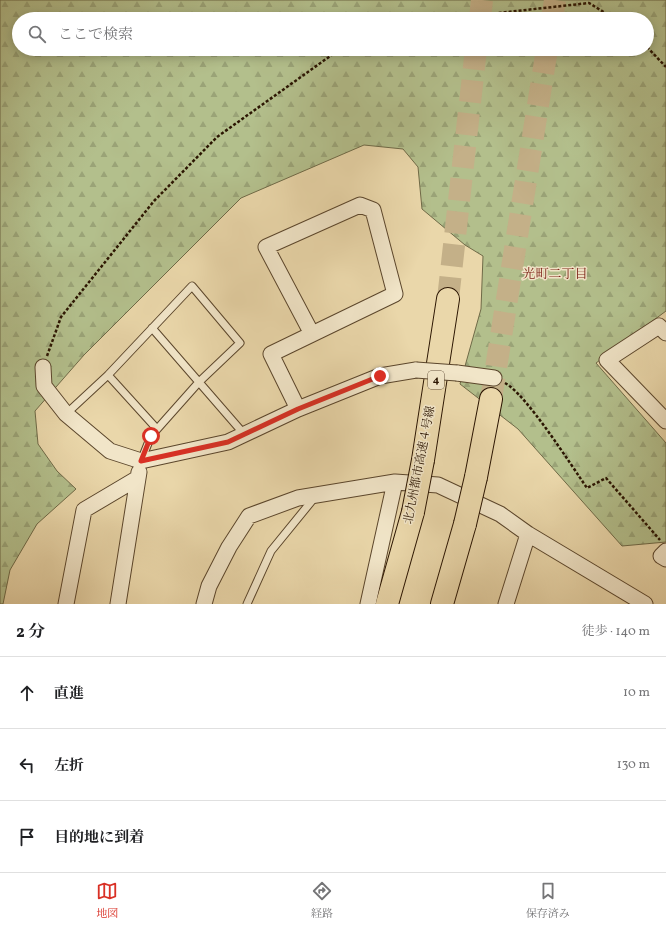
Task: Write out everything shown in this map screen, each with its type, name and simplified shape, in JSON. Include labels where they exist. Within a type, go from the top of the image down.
[{"type":"highway","name":"北九州都市高速４号線","points":[[387,604],[412,512],[423,460],[448,299]]},
{"type":"highway","points":[[442,604],[465,524],[491,399]]},
{"type":"street","points":[[298,409],[270,354],[312,334],[395,294],[373,210],[360,205],[266,247],[312,334]]},
{"type":"street","points":[[666,333],[659,326],[607,360],[666,421]]},
{"type":"street","points":[[43,367],[44,386],[66,414],[110,451],[141,461],[228,442],[298,409],[380,376],[416,370],[494,378]]},
{"type":"street","points":[[118,604],[141,461]]},
{"type":"street","points":[[66,604],[84,510],[138,478]]},
{"type":"street","points":[[368,604],[395,482]]},
{"type":"street","points":[[204,604],[209,586],[229,547],[249,516],[298,498],[395,482],[438,485],[500,514],[528,534],[645,604]]},
{"type":"street","points":[[506,604],[528,534]]},
{"type":"street","points":[[664,546],[661,556],[666,560]]},
{"type":"lane","points":[[66,414],[108,375],[192,286],[240,343],[199,382],[151,436],[141,461]]},
{"type":"lane","points":[[152,328],[244,434]]},
{"type":"lane","points":[[108,375],[157,429]]},
{"type":"lane","points":[[247,604],[271,551],[317,495]]},
{"type":"path","points":[[507,12],[589,3],[604,12]]},
{"type":"path","points":[[654,54],[666,67]]},
{"type":"path","points":[[43,367],[62,317],[154,201],[217,137],[330,56]]},
{"type":"path","points":[[494,378],[512,387],[587,488],[606,478],[664,546]]},
{"type":"green space","points":[[0,0],[666,0],[666,311],[596,363],[666,443],[666,542],[622,546],[518,429],[460,384],[481,309],[483,256],[465,245],[422,209],[418,167],[403,149],[364,145],[241,198],[84,355],[35,411],[38,444],[57,471],[76,489],[37,524],[10,570],[3,604],[0,604]]},
{"type":"tunnel","points":[[481,12],[482,0]]},
{"type":"tunnel","points":[[553,12],[555,0]]},
{"type":"tunnel","points":[[448,299],[475,56]]},
{"type":"tunnel","points":[[491,399],[546,56]]},
{"type":"district","name":"光町二丁目","points":[[555,275]]},
{"type":"route","points":[[151,436],[141,461],[228,442],[298,409],[380,376]]}]
